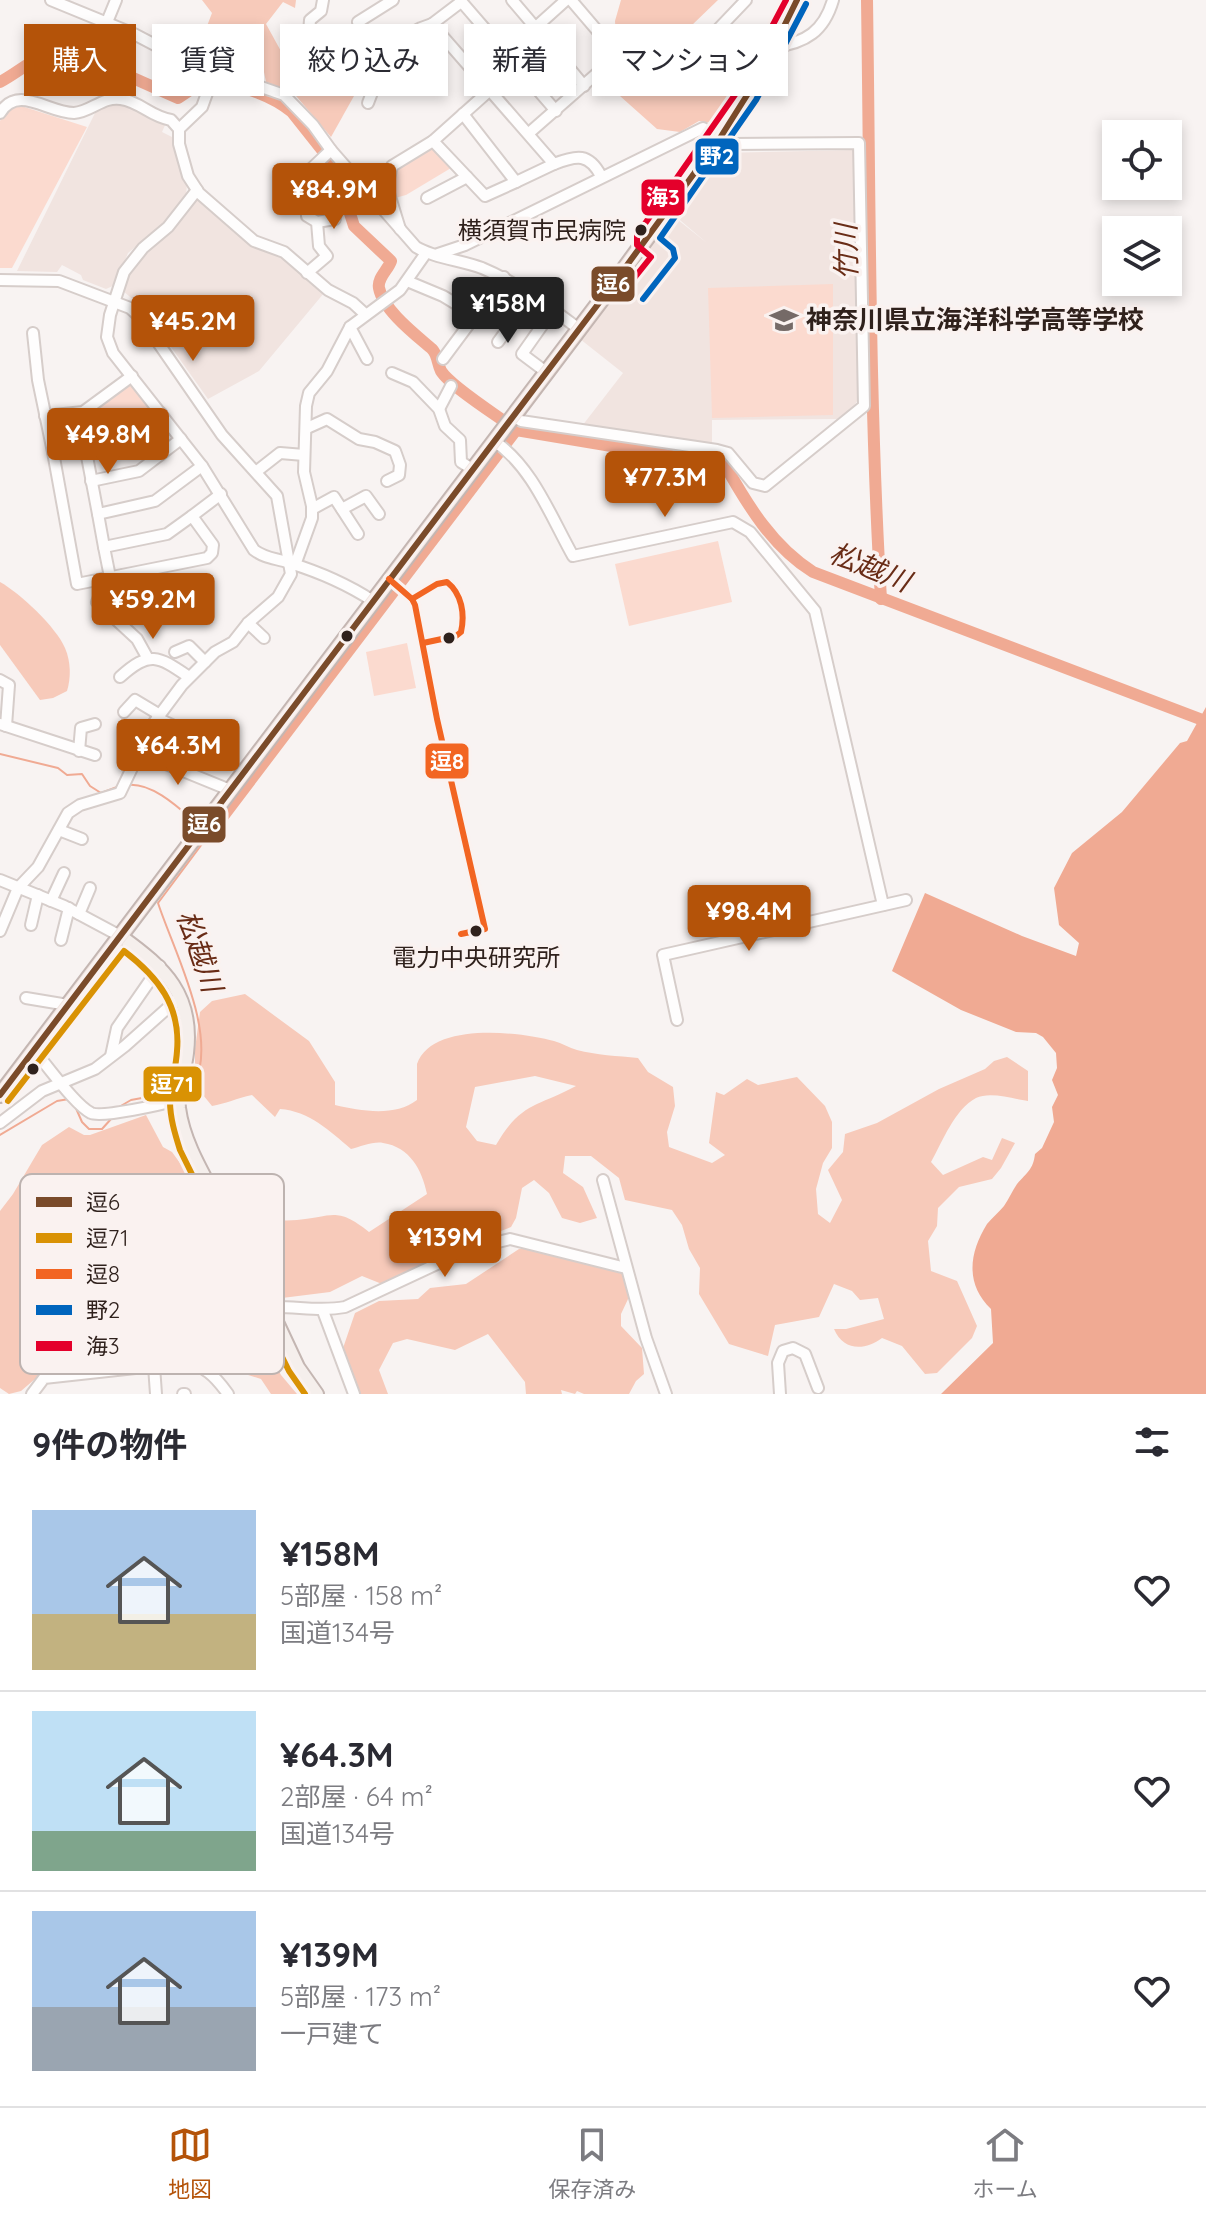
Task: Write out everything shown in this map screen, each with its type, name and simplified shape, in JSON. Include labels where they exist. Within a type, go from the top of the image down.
[{"type":"highway","points":[[785,24],[797,0]]},
{"type":"highway","points":[[0,1095],[579,329],[720,138],[745,96]]},
{"type":"main road","points":[[122,937],[160,966],[180,997],[188,1022],[188,1039],[178,1099],[183,1127],[204,1174]]},
{"type":"main road","points":[[284,1336],[298,1367],[317,1394]]},
{"type":"street","points":[[51,0],[152,42]]},
{"type":"street","points":[[107,22],[116,0]]},
{"type":"street","points":[[359,24],[393,0]]},
{"type":"street","points":[[512,0],[533,24]]},
{"type":"street","points":[[529,133],[618,55],[568,0],[540,24]]},
{"type":"street","points":[[723,24],[746,0]]},
{"type":"street","points":[[788,45],[814,33],[826,21],[833,0]]},
{"type":"street","points":[[432,24],[460,1],[481,24]]},
{"type":"street","points":[[310,24],[326,5]]},
{"type":"street","points":[[448,42],[464,59]]},
{"type":"street","points":[[576,76],[584,86]]},
{"type":"street","points":[[264,88],[284,95],[313,125],[326,154],[416,247],[504,277],[579,329]]},
{"type":"street","points":[[179,129],[202,107],[206,96]]},
{"type":"street","points":[[368,103],[371,96]]},
{"type":"street","points":[[400,231],[387,187],[392,166],[433,141],[483,96]]},
{"type":"street","points":[[497,96],[554,164]]},
{"type":"street","points":[[543,96],[556,111]]},
{"type":"street","points":[[0,113],[5,104],[15,100],[75,113],[115,98],[136,103],[155,117],[171,120],[179,129],[179,144],[188,176],[197,190],[254,241],[284,252],[307,273],[365,314]]},
{"type":"street","points":[[463,114],[516,182]]},
{"type":"street","points":[[0,931],[18,888],[38,867],[68,813],[80,805],[120,793],[159,717],[189,677],[215,652],[233,642],[285,587],[312,518],[305,485],[304,455],[309,393],[327,371],[350,327],[386,300],[432,254],[465,245],[703,128],[729,144],[859,143],[864,406],[765,486],[753,483],[728,453],[717,450],[509,421]]},
{"type":"street","points":[[433,141],[485,196],[575,157],[594,162],[601,176]]},
{"type":"street","points":[[326,154],[312,168],[310,193],[306,200],[307,216],[317,222],[335,219]]},
{"type":"street","points":[[427,198],[467,177]]},
{"type":"street","points":[[197,190],[168,227],[131,261],[124,272],[110,315],[107,337],[113,353],[202,466],[254,550],[266,559],[292,564],[347,585],[373,601]]},
{"type":"street","points":[[307,273],[327,256],[319,246],[317,222]]},
{"type":"street","points":[[443,359],[504,277]]},
{"type":"street","points":[[0,280],[59,281],[115,301],[141,318],[222,435],[277,496],[292,564]]},
{"type":"street","points":[[407,281],[443,296],[476,316]]},
{"type":"street","points":[[498,342],[532,295]]},
{"type":"street","points":[[546,372],[522,354],[553,310]]},
{"type":"street","points":[[350,327],[367,359]]},
{"type":"street","points":[[33,333],[45,416],[77,584],[207,558],[212,553],[213,545],[192,516]]},
{"type":"street","points":[[392,373],[413,382],[439,409],[445,426],[460,440],[461,462],[472,469]]},
{"type":"street","points":[[45,416],[83,412],[132,376]]},
{"type":"street","points":[[439,409],[451,386]]},
{"type":"street","points":[[53,452],[128,438],[161,413]]},
{"type":"street","points":[[307,428],[327,419],[359,439],[395,451],[400,465],[399,475],[387,481]]},
{"type":"street","points":[[91,481],[139,471],[181,439]]},
{"type":"street","points":[[494,441],[510,452],[531,480],[573,556],[733,522],[750,532],[815,611],[883,905]]},
{"type":"street","points":[[85,446],[110,577]]},
{"type":"street","points":[[257,471],[280,453],[304,455]]},
{"type":"street","points":[[98,514],[155,501],[202,466]]},
{"type":"street","points":[[104,547],[167,534],[221,494]]},
{"type":"street","points":[[342,509],[366,496],[379,514]]},
{"type":"street","points":[[312,509],[334,497],[358,534]]},
{"type":"street","points":[[123,575],[116,590],[99,597],[97,602],[137,639],[147,657]]},
{"type":"street","points":[[248,623],[264,638]]},
{"type":"street","points":[[175,652],[189,646],[205,662]]},
{"type":"street","points":[[120,677],[147,657],[161,660],[189,677]]},
{"type":"street","points":[[0,680],[9,685],[3,725],[95,755]]},
{"type":"street","points":[[124,712],[135,700],[172,725]]},
{"type":"street","points":[[79,751],[81,728],[95,724]]},
{"type":"street","points":[[139,753],[230,790]]},
{"type":"street","points":[[188,772],[195,754]]},
{"type":"street","points":[[59,830],[82,839]]},
{"type":"street","points":[[51,901],[64,873]]},
{"type":"street","points":[[0,880],[74,911],[122,937]]},
{"type":"street","points":[[61,940],[74,911],[90,888]]},
{"type":"street","points":[[31,925],[38,895]]},
{"type":"street","points":[[677,1020],[663,955],[906,900]]},
{"type":"street","points":[[111,1056],[117,1028],[160,966]]},
{"type":"street","points":[[0,1123],[42,1091],[95,1069],[180,997]]},
{"type":"street","points":[[26,998],[68,1005]]},
{"type":"street","points":[[35,1052],[85,1108],[98,1115],[178,1099]]},
{"type":"street","points":[[603,1180],[646,1338],[666,1394]]},
{"type":"street","points":[[284,1307],[323,1311],[345,1307],[469,1249],[510,1239],[626,1268]]},
{"type":"street","points":[[323,1311],[354,1394]]},
{"type":"street","points":[[780,1394],[778,1363],[783,1351],[793,1348],[805,1354],[818,1388]]},
{"type":"street","points":[[32,1394],[44,1378],[81,1374]]},
{"type":"street","points":[[155,1374],[156,1394]]},
{"type":"street","points":[[212,1374],[228,1394]]},
{"type":"shaded area","points":[[202,0],[296,0],[295,8],[283,2],[266,24],[280,49],[280,87],[266,82],[264,24],[208,24],[212,13]]},
{"type":"shaded area","points":[[621,0],[718,0],[693,24],[615,24]]},
{"type":"shaded area","points":[[296,96],[354,96],[331,137]]},
{"type":"shaded area","points":[[620,96],[736,96],[724,116],[711,123],[699,121],[680,132],[657,129]]},
{"type":"shaded area","points":[[115,102],[136,108],[149,118],[166,123],[162,132],[174,138],[187,184],[186,196],[167,220],[128,253],[115,285],[106,289],[83,280],[81,275],[62,265],[57,272],[17,271],[98,107]]},
{"type":"shaded area","points":[[18,105],[87,127],[12,268],[0,268],[0,121],[6,111]]},
{"type":"shaded area","points":[[433,147],[451,168],[406,195],[395,198],[390,187],[395,167]]},
{"type":"shaded area","name":"神奈川県立海洋科学高等学校","points":[[853,150],[860,396],[853,408],[837,419],[712,420],[712,445],[582,426],[623,373],[580,339],[673,216],[707,243],[674,215],[720,153]]},
{"type":"shaded area","points":[[194,196],[200,196],[255,242],[294,258],[324,293],[259,371],[208,399],[144,309],[122,290],[130,266]]},
{"type":"shaded area","points":[[833,284],[833,415],[712,418],[708,288]]},
{"type":"shaded area","points":[[132,381],[156,413],[126,435],[98,441],[93,413]]},
{"type":"shaded area","points":[[718,541],[732,602],[629,626],[615,564]]},
{"type":"shaded area","points":[[0,582],[37,611],[54,630],[67,653],[70,675],[67,691],[40,700],[0,645]]},
{"type":"shaded area","points":[[407,643],[416,688],[374,696],[366,652]]},
{"type":"shaded area","points":[[1206,707],[1206,1394],[941,1394],[993,1343],[991,1309],[977,1289],[972,1268],[976,1246],[987,1224],[1004,1206],[1033,1164],[1035,1154],[1042,1148],[1054,1122],[1052,1107],[1058,1095],[1052,1080],[1057,1068],[1056,1053],[1036,1033],[1016,1032],[961,1010],[892,971],[925,893],[1076,956],[1079,943],[1059,925],[1054,888],[1072,853],[1122,812],[1180,743],[1187,741]]},
{"type":"shaded area","points":[[245,994],[309,1041],[335,1082],[335,1105],[356,1109],[388,1111],[417,1100],[417,1064],[426,1050],[458,1035],[521,1035],[554,1041],[584,1052],[638,1058],[648,1072],[673,1087],[675,1106],[667,1132],[669,1147],[712,1163],[725,1155],[709,1143],[716,1092],[724,1095],[747,1079],[758,1085],[797,1077],[825,1106],[832,1122],[832,1148],[823,1163],[816,1189],[818,1214],[830,1223],[842,1200],[828,1170],[843,1152],[845,1134],[877,1123],[1007,1057],[1028,1071],[1028,1101],[995,1095],[982,1096],[968,1103],[955,1118],[931,1162],[943,1175],[983,1157],[992,1160],[1002,1138],[1015,1143],[992,1179],[959,1187],[938,1208],[937,1226],[928,1241],[931,1271],[957,1281],[977,1326],[972,1338],[937,1373],[925,1374],[902,1346],[882,1338],[862,1347],[843,1342],[834,1329],[884,1319],[878,1298],[860,1300],[852,1291],[834,1284],[819,1317],[775,1325],[768,1356],[729,1344],[699,1294],[700,1268],[689,1249],[682,1225],[672,1210],[625,1200],[619,1178],[591,1156],[565,1156],[563,1173],[583,1187],[597,1218],[580,1223],[562,1218],[549,1193],[534,1180],[522,1188],[511,1227],[501,1231],[475,1231],[477,1241],[382,1284],[362,1276],[330,1292],[284,1298],[284,1220],[334,1215],[349,1219],[369,1232],[427,1194],[422,1176],[401,1149],[375,1143],[351,1149],[318,1123],[300,1114],[280,1109],[275,1117],[252,1095],[212,1106],[199,1090],[195,1076],[200,1012],[212,1001]],"holes":[[[535,1076],[576,1086],[531,1107],[514,1121],[496,1145],[477,1141],[466,1127],[475,1087]]]},
{"type":"shaded area","points":[[146,1115],[163,1147],[172,1152],[188,1174],[25,1174],[42,1145],[69,1127],[90,1135]]},
{"type":"shaded area","points":[[20,1182],[20,1374],[41,1374],[21,1391],[9,1394],[0,1388],[0,1211]]},
{"type":"shaded area","points":[[519,1249],[537,1249],[623,1270],[629,1297],[621,1314],[621,1326],[642,1348],[644,1374],[629,1394],[584,1394],[577,1391],[575,1394],[561,1390],[562,1394],[526,1394],[525,1382],[488,1334],[455,1350],[407,1339],[393,1343],[379,1370],[388,1394],[358,1394],[342,1351],[355,1313],[379,1301],[418,1299],[430,1288],[466,1284]]},
{"type":"shaded area","points":[[245,1374],[280,1374],[297,1394],[271,1394],[261,1379]]},
{"type":"waterway","name":"竹川","points":[[867,0],[872,375],[881,599]]},
{"type":"waterway","points":[[0,82],[42,56],[70,50],[178,98],[208,78],[252,90],[283,105],[338,170],[346,186],[347,204],[354,226],[391,261],[379,284],[387,305],[434,351],[446,378],[515,429]]},
{"type":"waterway","name":"松越川","points":[[208,836],[516,430],[725,465],[752,510],[774,538],[813,572],[1200,719]]},
{"type":"waterway","points":[[0,754],[58,768],[67,775],[82,774],[90,786],[101,793],[117,787]]},
{"type":"waterway","points":[[127,785],[154,791],[194,821]]},
{"type":"waterway","name":"松越川","points":[[184,1088],[194,1085],[200,1065],[198,1018],[158,903],[208,836],[206,833]]},
{"type":"waterway","name":"松越川","points":[[119,1107],[131,1100],[174,1092]]},
{"type":"waterway","name":"松越川","points":[[0,1135],[57,1101],[69,1099]]},
{"type":"waterway","name":"松越川","points":[[75,1106],[89,1129],[102,1129],[111,1119]]},
{"type":"transit line","name":"海3","points":[[627,287],[651,257],[637,245],[637,235],[739,89],[786,0]]},
{"type":"transit line","name":"逗6","points":[[0,1095],[611,287],[720,138],[761,73],[797,0]]},
{"type":"transit line","name":"野2","points":[[643,299],[675,258],[673,249],[660,238],[756,100],[806,4]]},
{"type":"transit line","name":"逗8","points":[[389,579],[415,605],[437,719],[485,929],[461,934]]},
{"type":"transit line","name":"逗8","points":[[412,599],[437,584],[447,582],[456,592],[461,605],[461,632],[456,636],[423,643]]},
{"type":"transit line","name":"逗71","points":[[8,1101],[124,951],[157,982],[171,1006],[177,1051],[170,1107],[180,1150],[192,1174]]},
{"type":"transit line","name":"逗71","points":[[284,1361],[305,1394]]},
{"type":"place","name":"横須賀市民病院","points":[[641,230]]},
{"type":"place","name":"神奈川県立海洋科学高等学校","points":[[784,320]]},
{"type":"place","name":"電力中央研究所","points":[[476,931]]}]
